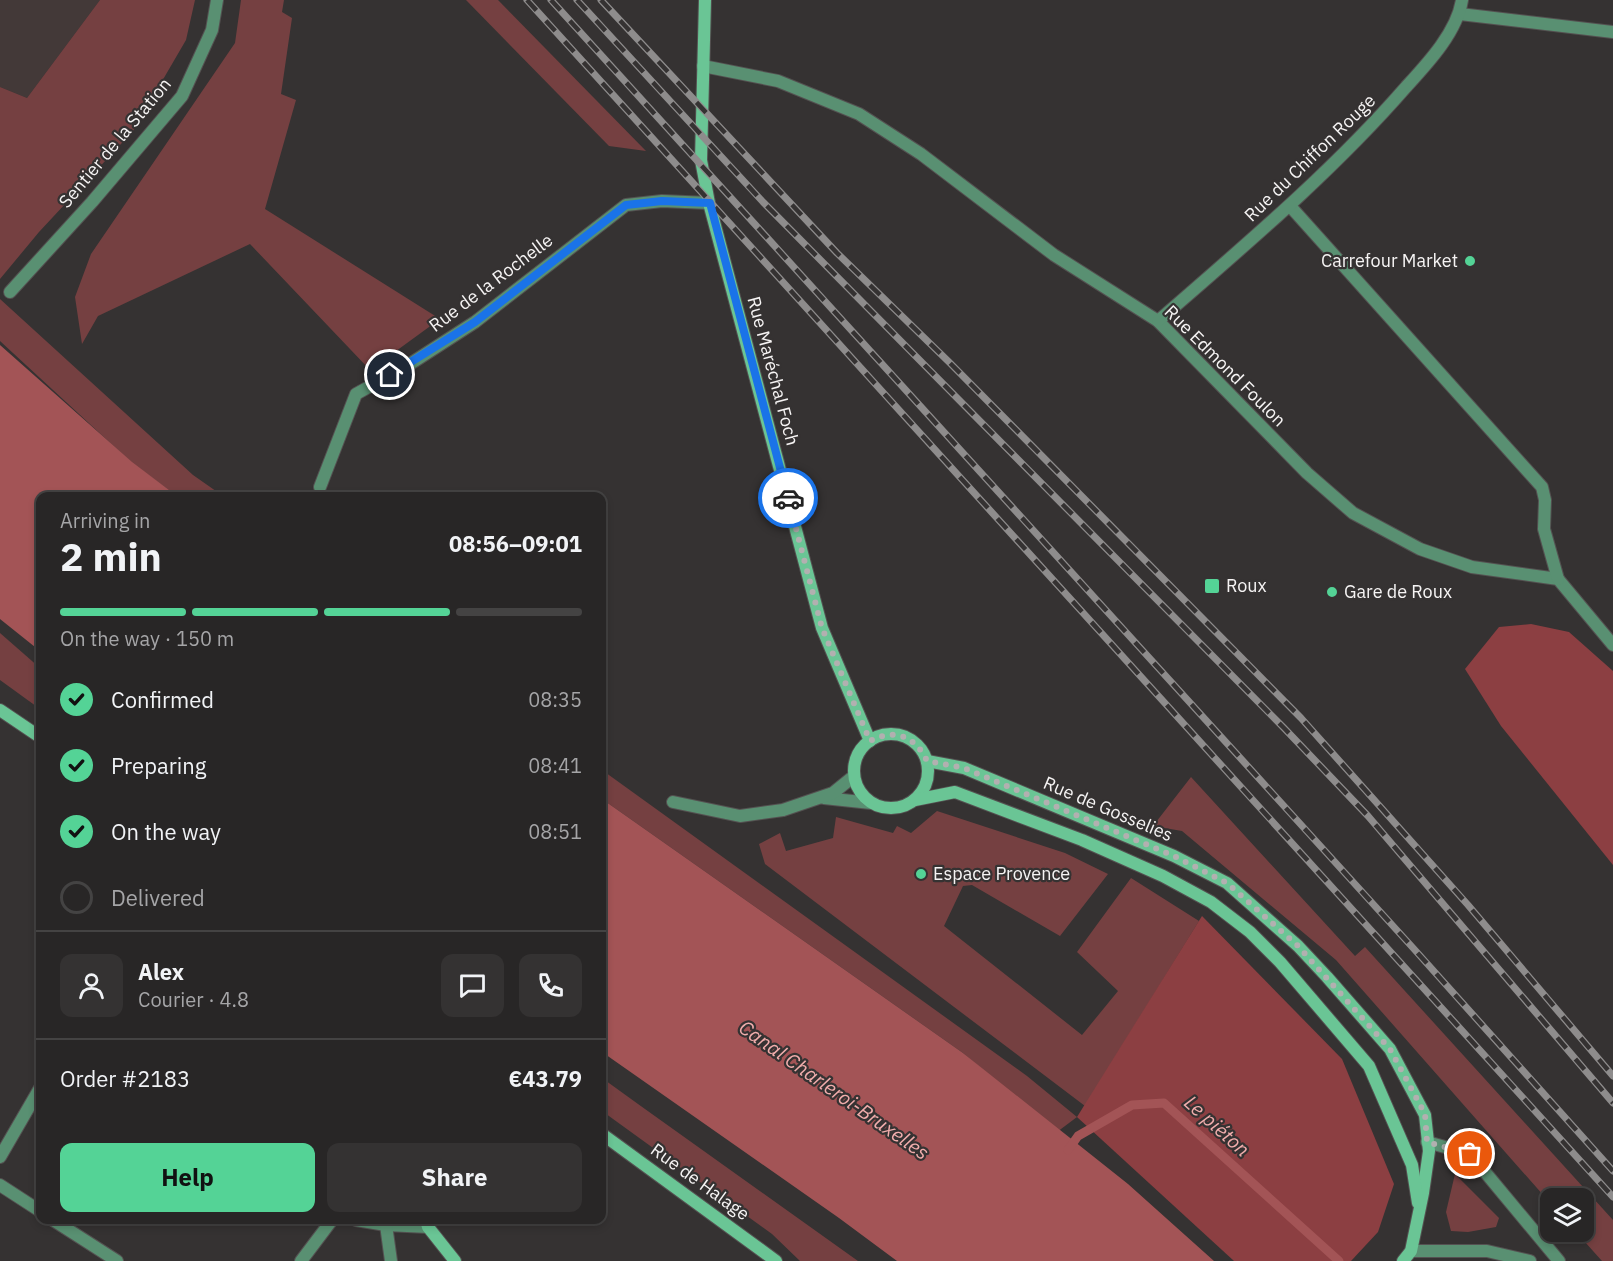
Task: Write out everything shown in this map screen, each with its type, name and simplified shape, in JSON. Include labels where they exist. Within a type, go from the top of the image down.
[{"type":"street","name":"Sentier de la Station","points":[[10,292],[92,202],[182,96],[212,30],[217,0]]},
{"type":"street","name":"Rue Maréchal Foch","points":[[705,0],[701,159],[710,203],[822,628],[870,741]]},
{"type":"street","name":"Rue du Chiffon Rouge","points":[[1158,321],[1290,207],[1375,123],[1429,62],[1460,14],[1462,0]]},
{"type":"street","points":[[1460,14],[1613,32]]},
{"type":"street","name":"Rue Edmond Foulon","points":[[703,66],[778,81],[859,114],[921,154],[1054,255],[1158,321],[1307,473],[1353,513],[1420,549],[1473,567],[1558,579]]},
{"type":"street","name":"Rue de la Rochelle","points":[[321,487],[356,394],[410,364],[475,322],[626,205],[662,201],[710,203]]},
{"type":"street","points":[[1290,207],[1542,487],[1545,500],[1544,529],[1558,579],[1613,645]]},
{"type":"street","points":[[0,710],[36,735]]},
{"type":"street","points":[[819,798],[871,803],[893,809],[915,800],[927,782],[927,761],[922,750],[904,736],[892,734],[870,741],[857,756],[854,776],[862,796],[871,803]]},
{"type":"street","name":"Rue de Gosselies","points":[[927,761],[964,768],[1163,851],[1227,883],[1298,946],[1390,1049],[1425,1114],[1428,1146],[1419,1212],[1407,1256],[1487,1251],[1530,1261]]},
{"type":"street","points":[[673,802],[740,816],[783,810],[833,793],[854,776]]},
{"type":"street","name":"Rue de Gosselies","points":[[915,800],[955,792],[1082,840],[1163,876],[1211,902],[1250,932],[1280,962],[1369,1066],[1412,1165],[1419,1212]]},
{"type":"street","points":[[0,1157],[36,1095]]},
{"type":"street","name":"Rue de Halage","points":[[606,1137],[776,1261]]},
{"type":"street","points":[[1428,1146],[1470,1154],[1559,1261]]},
{"type":"street","points":[[0,1185],[36,1208]]},
{"type":"street","points":[[59,1224],[117,1261]]},
{"type":"street","points":[[301,1261],[329,1224]]},
{"type":"street","points":[[380,1224],[406,1224]]},
{"type":"street","points":[[428,1224],[455,1261]]},
{"type":"street","points":[[386,1225],[391,1261]]},
{"type":"shaded area","points":[[0,0],[100,0],[27,98],[0,87]]},
{"type":"shaded area","points":[[100,0],[195,0],[186,40],[133,131],[39,232],[0,279],[0,87],[27,98]]},
{"type":"shaded area","points":[[241,0],[284,0],[282,12],[292,18],[281,94],[296,100],[265,209],[440,319],[370,370],[250,244],[98,316],[82,344],[75,297],[91,254],[235,43]]},
{"type":"shaded area","points":[[466,0],[498,0],[646,151],[609,146]]},
{"type":"shaded area","points":[[0,299],[193,475],[217,492],[172,492],[132,463],[0,341]]},
{"type":"shaded area","points":[[1531,624],[1569,632],[1613,671],[1613,865],[1501,726],[1465,669],[1499,627]]},
{"type":"shaded area","points":[[0,633],[36,664],[36,706],[0,680]]},
{"type":"shaded area","points":[[606,773],[1027,1076],[1077,1117],[1057,1132],[963,1053],[606,802]]},
{"type":"shaded area","points":[[1191,777],[1355,956],[1365,947],[1584,1188],[1540,1188],[1540,1192],[1336,960],[1182,831],[1153,826]]},
{"type":"shaded area","points":[[937,811],[1065,853],[1108,874],[1060,936],[972,885],[963,886],[944,926],[1082,1035],[1118,991],[1077,952],[1131,878],[1199,921],[1085,1106],[765,864],[759,844],[780,833],[786,851],[833,838],[836,817],[893,833],[897,826],[911,833]]},
{"type":"shaded area","points":[[1202,916],[1342,1059],[1394,1184],[1378,1232],[1351,1261],[1234,1261],[1077,1117]]},
{"type":"shaded area","points":[[606,1081],[858,1261],[800,1261],[772,1234],[606,1114]]},
{"type":"shaded area","points":[[1455,1174],[1499,1218],[1496,1227],[1468,1232],[1451,1231],[1446,1212]]},
{"type":"shaded area","points":[[1594,1199],[1613,1220],[1613,1261],[1602,1261],[1585,1242],[1594,1242]]},
{"type":"water","points":[[0,345],[132,462],[172,492],[36,492],[36,648],[0,619]]},
{"type":"water","name":"Canal Charleroi-Bruxelles","points":[[606,802],[963,1053],[1128,1184],[1214,1261],[897,1261],[606,1055]]},
{"type":"waterway","name":"Le piéton","points":[[1068,1150],[1078,1136],[1132,1105],[1164,1103],[1339,1261]]},
{"type":"railway","points":[[527,0],[1613,1197]]},
{"type":"railway","points":[[551,0],[1613,1171]]},
{"type":"railway","points":[[577,0],[763,202],[1284,728],[1368,816],[1613,1103]]},
{"type":"railway","points":[[601,0],[837,253],[949,362],[1301,718],[1468,905],[1613,1076]]},
{"type":"way so far","points":[[788,498],[822,628],[870,741],[892,734],[904,736],[922,750],[927,761],[964,768],[1174,856],[1227,883],[1298,946],[1390,1049],[1425,1114],[1427,1142],[1470,1154]]},
{"type":"place","name":"Carrefour Market","points":[[1470,261]]},
{"type":"place","name":"Roux","points":[[1212,586]]},
{"type":"place","name":"Gare de Roux","points":[[1332,592]]},
{"type":"place","name":"Espace Provence","points":[[921,874]]},
{"type":"route","points":[[390,375],[475,322],[599,223],[626,205],[662,201],[710,203],[788,498]]}]
